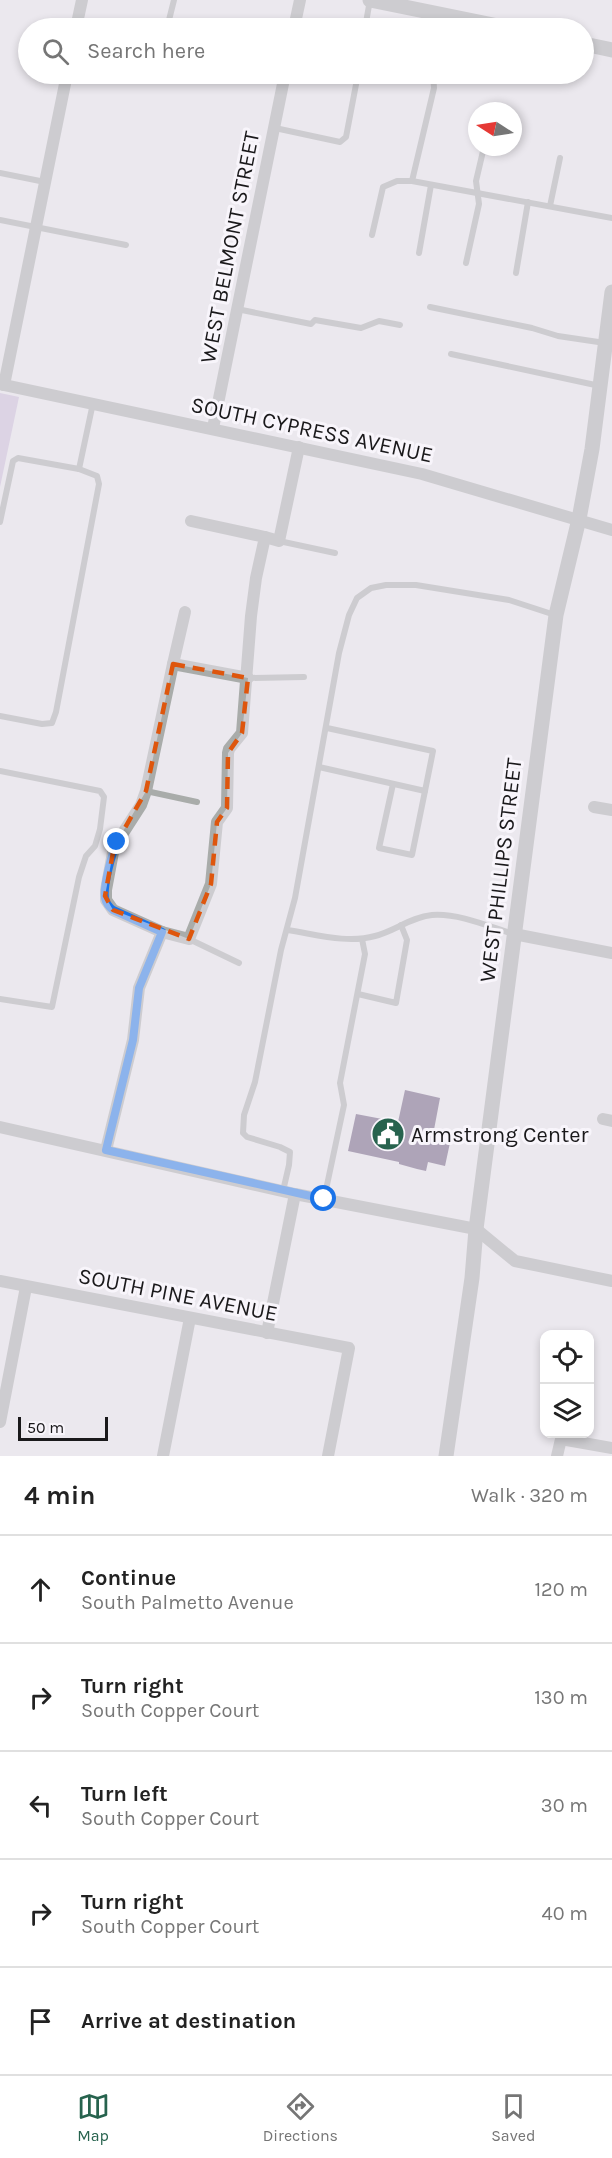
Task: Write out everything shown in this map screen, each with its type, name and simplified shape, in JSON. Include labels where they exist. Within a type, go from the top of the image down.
[{"type":"street","points":[[78,18],[82,0]]},
{"type":"street","points":[[296,18],[300,0]]},
{"type":"street","points":[[370,0],[426,18]]},
{"type":"street","points":[[594,46],[612,50]]},
{"type":"street","points":[[2,385],[65,84]]},
{"type":"street","name":"WEST BELMONT STREET","points":[[213,428],[283,84]]},
{"type":"street","name":"WEST PHILLIPS STREET","points":[[446,1456],[472,1278],[476,1229],[556,615],[579,519],[592,449],[612,292]]},
{"type":"street","name":"SOUTH CYPRESS AVENUE","points":[[2,385],[422,474],[612,530]]},
{"type":"street","points":[[191,521],[279,541],[299,447]]},
{"type":"street","points":[[185,612],[147,791],[137,813],[114,847],[106,900],[113,910],[162,932],[189,939],[211,884],[217,822],[227,808],[229,749],[242,733],[254,588],[265,537]]},
{"type":"street","points":[[173,664],[248,678]]},
{"type":"street","points":[[594,807],[612,810]]},
{"type":"street","points":[[106,1150],[133,1040],[139,988],[162,932]]},
{"type":"street","points":[[514,934],[612,953]]},
{"type":"street","points":[[0,1127],[289,1192],[476,1229],[515,1261],[612,1281]]},
{"type":"street","points":[[267,1333],[289,1192]]},
{"type":"street","name":"SOUTH PINE AVENUE","points":[[0,1281],[349,1348],[327,1456]]},
{"type":"street","points":[[0,1422],[26,1287]]},
{"type":"street","points":[[163,1456],[190,1318]]},
{"type":"street","points":[[558,1456],[561,1439],[612,1448]]},
{"type":"lane","points":[[170,18],[174,0]]},
{"type":"lane","points":[[367,18],[370,0]]},
{"type":"lane","points":[[274,128],[340,142],[346,137],[356,84]]},
{"type":"lane","points":[[412,182],[434,84]]},
{"type":"lane","points":[[466,263],[479,204],[476,181],[482,156]]},
{"type":"lane","points":[[550,206],[560,158]]},
{"type":"lane","points":[[0,173],[45,182]]},
{"type":"lane","points":[[372,235],[383,187],[397,181],[476,192],[612,218]]},
{"type":"lane","points":[[418,253],[431,185]]},
{"type":"lane","points":[[516,273],[528,202]]},
{"type":"lane","points":[[0,220],[126,245]]},
{"type":"lane","points":[[430,306],[532,328],[558,336],[605,343]]},
{"type":"lane","points":[[237,309],[311,324],[315,320],[361,328],[379,321],[400,325]]},
{"type":"lane","points":[[451,354],[600,386]]},
{"type":"lane","points":[[79,468],[93,403]]},
{"type":"lane","points":[[0,522],[13,461],[18,458],[79,468],[97,476],[99,484],[56,712],[51,723],[42,724],[0,716]]},
{"type":"lane","points":[[279,541],[335,553]]},
{"type":"lane","points":[[289,1192],[290,1152],[247,1137],[242,1128],[262,1052],[327,729],[339,653],[349,615],[357,598],[370,588],[386,585],[416,585],[509,600],[556,615]]},
{"type":"lane","points":[[248,678],[304,677]]},
{"type":"lane","points":[[327,729],[433,751],[412,855],[379,848],[393,784]]},
{"type":"lane","points":[[319,767],[425,791]]},
{"type":"lane","points":[[0,771],[100,790],[104,797],[100,829],[95,846],[86,856],[79,878],[52,1007],[1,999],[0,1008]]},
{"type":"lane","points":[[147,791],[197,802]]},
{"type":"lane","points":[[287,930],[340,939],[362,939],[377,936],[416,919],[445,915],[514,934]]},
{"type":"lane","points":[[358,994],[396,1003],[407,940],[401,925]]},
{"type":"lane","points":[[189,939],[239,963]]},
{"type":"lane","points":[[324,1199],[344,1105],[340,1083],[365,954],[362,939]]},
{"type":"highlighted area","points":[[173,664],[248,678],[242,733],[228,753],[227,808],[217,822],[211,884],[189,939],[113,910],[105,896],[114,847],[146,791]]},
{"type":"shaded area","points":[[0,393],[19,397],[0,487]]},
{"type":"building","name":"Armstrong Center","points":[[405,1090],[440,1098],[433,1135],[451,1138],[445,1166],[428,1162],[426,1171],[399,1164],[399,1162],[348,1151],[356,1114],[398,1122]]},
{"type":"place","name":"Armstrong Center","points":[[388,1134]]},
{"type":"route","points":[[117,842],[114,847],[106,890],[108,906],[162,932],[139,988],[133,1040],[106,1150],[324,1199]]}]
